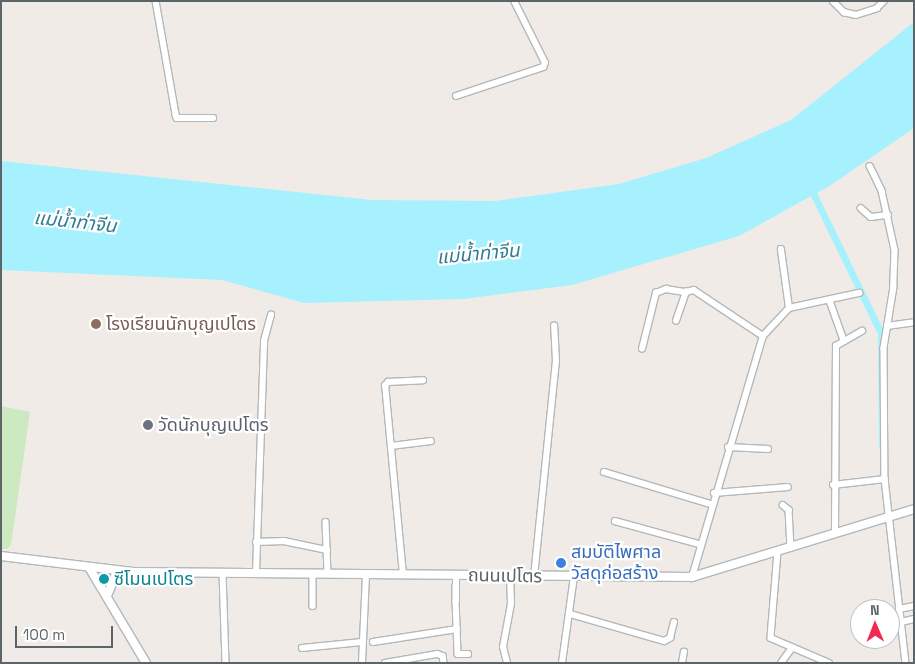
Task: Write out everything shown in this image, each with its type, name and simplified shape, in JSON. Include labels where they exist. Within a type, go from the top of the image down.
[{"type":"street","points":[[156,1],[177,118],[213,118]]},
{"type":"street","points":[[456,96],[543,68],[545,63],[514,1]]},
{"type":"street","points":[[833,1],[844,12],[856,15],[876,8],[884,1]]},
{"type":"street","points":[[870,166],[879,180],[888,215],[895,272],[884,348],[885,479],[887,518],[898,599]]},
{"type":"street","points":[[861,208],[871,217],[888,215]]},
{"type":"street","points":[[781,250],[789,308]]},
{"type":"street","points":[[642,349],[656,293],[666,289],[686,292],[698,291],[763,336]]},
{"type":"street","points":[[676,321],[686,292]]},
{"type":"street","points":[[692,576],[714,493],[763,336],[789,308],[859,293]]},
{"type":"street","points":[[830,300],[844,340]]},
{"type":"street","points":[[256,573],[264,341],[271,315]]},
{"type":"street","points":[[887,326],[914,322]]},
{"type":"street","points":[[534,577],[556,361],[554,326]]},
{"type":"street","points":[[835,534],[833,485],[835,350],[844,340],[862,332]]},
{"type":"street","points":[[403,575],[385,386],[388,382],[423,380]]},
{"type":"street","points":[[391,446],[431,441]]},
{"type":"street","points":[[728,447],[768,449]]},
{"type":"street","points":[[604,472],[711,504]]},
{"type":"street","points":[[833,485],[885,479]]},
{"type":"street","points":[[714,493],[788,487]]},
{"type":"street","points":[[784,505],[790,510],[792,548]]},
{"type":"street","name":"ถนนเปโตร","points":[[1,556],[117,571],[534,577],[692,576],[792,548],[914,509]]},
{"type":"street","points":[[615,521],[699,544]]},
{"type":"street","points":[[326,522],[328,574]]},
{"type":"street","points":[[256,542],[284,541],[327,550]]},
{"type":"street","points":[[778,552],[770,633],[774,641],[829,663]]},
{"type":"street","points":[[90,569],[146,663]]},
{"type":"street","points":[[107,596],[117,571]]},
{"type":"street","points":[[223,573],[226,663]]},
{"type":"street","points":[[313,574],[313,606]]},
{"type":"street","points":[[362,663],[366,574]]},
{"type":"street","points":[[456,575],[458,654],[468,654]]},
{"type":"street","points":[[507,663],[503,647],[511,604],[510,576]]},
{"type":"street","points":[[562,663],[574,577]]},
{"type":"street","points":[[900,609],[914,606]]},
{"type":"street","points":[[570,614],[664,641],[670,638],[674,622]]},
{"type":"street","points":[[900,616],[906,663]]},
{"type":"street","points":[[901,622],[914,619]]},
{"type":"street","points":[[372,642],[457,629]]},
{"type":"street","points":[[302,648],[362,642]]},
{"type":"street","points":[[781,663],[792,648]]},
{"type":"street","points":[[682,663],[684,652]]},
{"type":"street","points":[[386,663],[437,654],[442,656],[444,663]]},
{"type":"green space","points":[[1,406],[30,412],[11,545],[7,549],[1,549]]},
{"type":"water","name":"แม่น้ำท่าจีน","points":[[914,22],[914,128],[831,185],[739,236],[572,285],[464,299],[304,303],[222,280],[1,270],[1,161],[372,200],[495,201],[619,184],[706,158],[791,120]]},
{"type":"waterway","points":[[810,187],[881,333],[882,445]]},
{"type":"place","name":"โรงเรียนนักบุญเปโตร","points":[[96,324]]},
{"type":"place","name":"วัดนักบุญเปโตร","points":[[148,425]]},
{"type":"place","name":"สมบัติไพศาล วัสดุก่อสร้าง","points":[[561,563]]},
{"type":"place","name":"ซีโมนเปโตร","points":[[104,579]]}]
